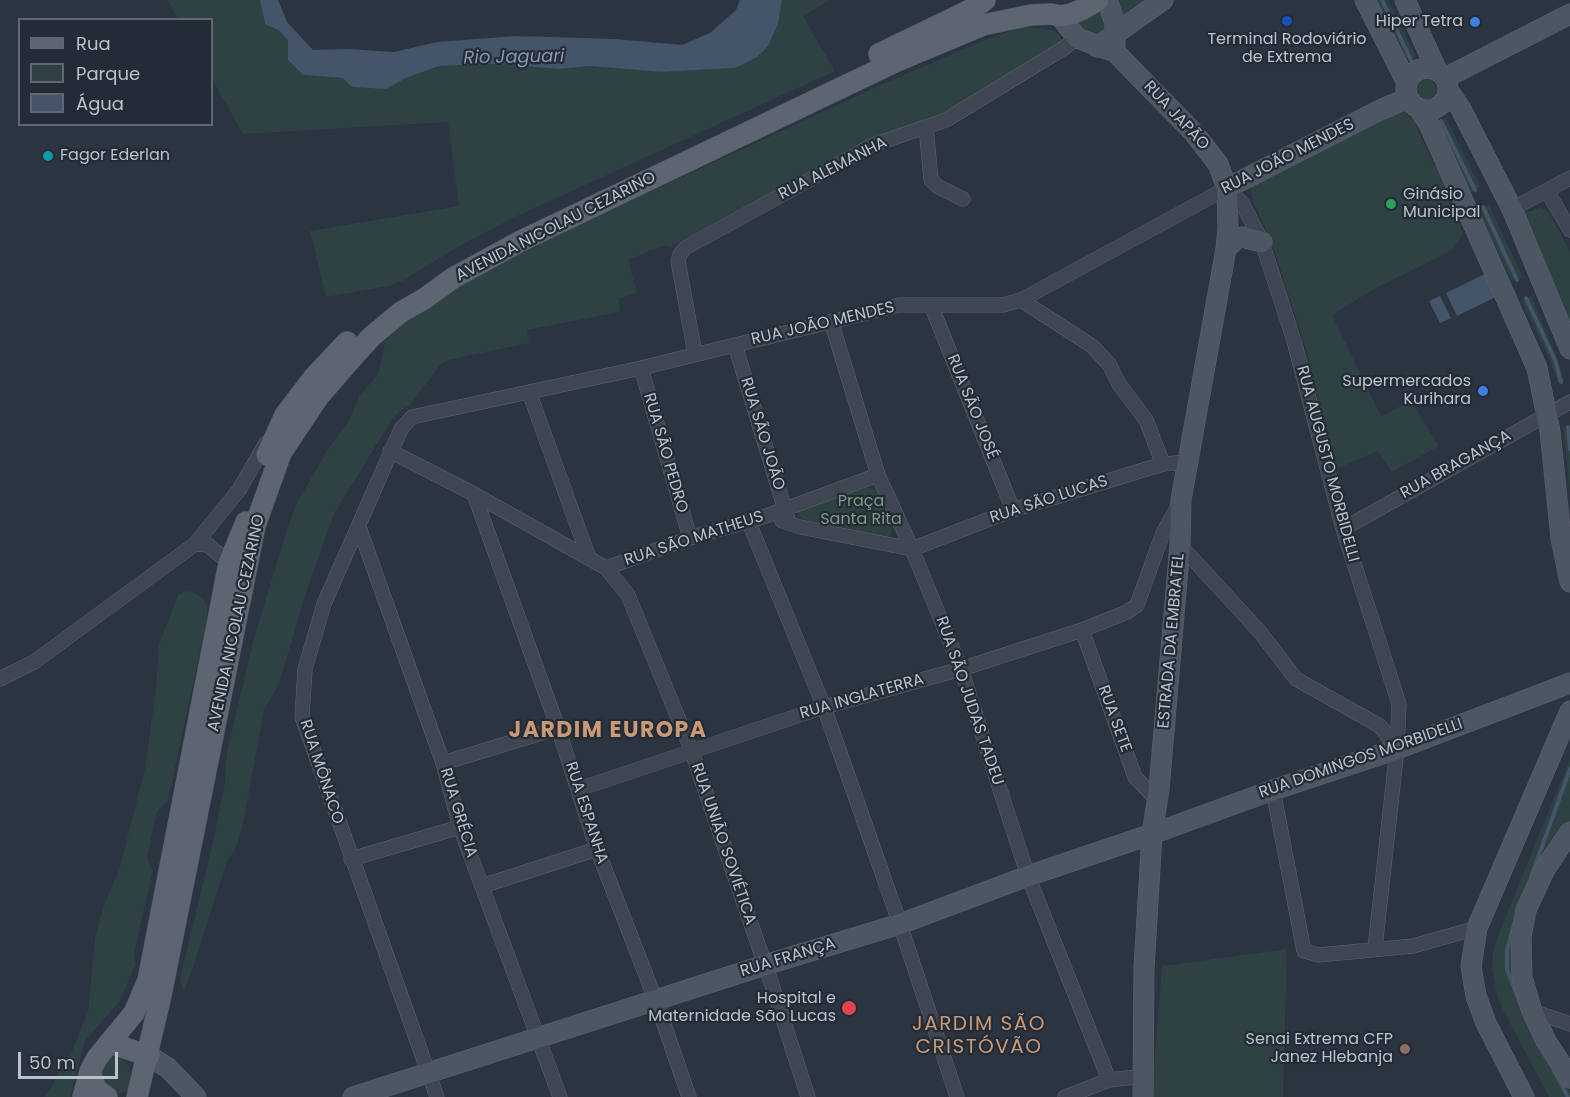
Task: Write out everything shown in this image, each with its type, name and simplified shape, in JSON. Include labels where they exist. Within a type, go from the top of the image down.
[{"type":"main road","name":"AVENIDA NICOLAU CEZARINO","points":[[83,1097],[90,1071],[97,1058],[134,1013],[144,992],[152,964],[229,563],[252,507],[268,451],[285,415],[314,377],[352,336],[388,304],[465,258],[518,229],[974,8],[985,0]]},
{"type":"main road","points":[[1031,0],[1037,7],[1056,15]]},
{"type":"main road","name":"AVENIDA NICOLAU CEZARINO","points":[[137,1097],[148,1056],[255,526],[281,453],[319,396],[352,358],[371,337],[401,312],[453,278],[521,241],[897,61],[982,25],[1031,15],[1056,15],[1083,9],[1098,0]]},
{"type":"main road","points":[[110,1043],[148,1056]]},
{"type":"main road","points":[[90,1071],[96,1089],[107,1097]]},
{"type":"street","points":[[1107,0],[1112,11],[1109,44]]},
{"type":"street","points":[[1056,15],[1077,38],[1109,44],[1163,0]]},
{"type":"street","points":[[1365,0],[1411,97],[1429,124],[1531,349],[1548,414],[1561,538],[1570,582]]},
{"type":"street","points":[[1405,0],[1443,79],[1461,109],[1512,209],[1570,349]]},
{"type":"street","points":[[1443,79],[1570,15]]},
{"type":"street","name":"RUA ALEMANHA","points":[[695,354],[678,261],[685,248],[873,145],[946,120],[1077,38]]},
{"type":"street","name":"RUA JAPÃO","points":[[1109,44],[1194,133],[1218,164],[1227,188]]},
{"type":"street","points":[[1419,69],[1432,69],[1443,79],[1447,96],[1438,107],[1425,110],[1411,97],[1413,72],[1419,69]]},
{"type":"street","name":"RUA JOÃO MENDES","points":[[412,417],[641,368],[899,305],[1003,305],[1021,300],[1227,188],[1380,110],[1411,97]]},
{"type":"street","points":[[926,127],[931,180],[937,186],[963,199]]},
{"type":"street","points":[[1512,209],[1570,178]]},
{"type":"street","name":"RUA AUGUSTO MORBIDELLI","points":[[1227,188],[1242,203],[1262,242],[1294,341],[1342,529],[1399,704],[1397,749],[1375,948]]},
{"type":"street","name":"ESTRADA DA EMBRATEL","points":[[1143,1097],[1145,1076],[1144,968],[1152,834],[1158,801],[1180,545],[1181,500],[1226,249],[1227,188]]},
{"type":"street","points":[[1547,191],[1570,230]]},
{"type":"street","points":[[1226,249],[1236,239],[1242,237],[1262,242]]},
{"type":"street","points":[[1021,300],[1092,346],[1109,364],[1119,384],[1146,420],[1163,464]]},
{"type":"street","name":"RUA SÃO JOSÉ","points":[[931,305],[1013,510]]},
{"type":"street","name":"RUA SÃO JUDAS TADEU","points":[[831,321],[878,474],[912,549],[961,669],[1028,876],[1109,1080]]},
{"type":"street","name":"RUA SÃO JOÃO","points":[[735,345],[789,523]]},
{"type":"street","name":"RUA SÃO PEDRO","points":[[641,368],[690,538]]},
{"type":"street","points":[[529,392],[589,558]]},
{"type":"street","name":"RUA BRAGANÇA","points":[[1342,529],[1570,402]]},
{"type":"street","points":[[0,678],[34,662],[195,544],[239,490],[285,415]]},
{"type":"street","name":"RUA MÔNACO","points":[[412,417],[401,429],[390,451],[324,604],[305,669],[302,717],[437,1097]]},
{"type":"street","name":"RUA SÃO MATHEUS","points":[[390,451],[474,494],[606,567],[690,538],[766,516],[878,474]]},
{"type":"street","name":"RUA SÃO LUCAS","points":[[912,549],[1013,510],[1163,464],[1189,462]]},
{"type":"street","name":"RUA ESPANHA","points":[[474,494],[558,728],[597,849],[656,1001],[689,1097]]},
{"type":"street","name":"RUA INGLATERRA","points":[[579,789],[824,707],[961,669],[1082,630],[1127,612],[1137,605],[1163,533],[1181,500]]},
{"type":"street","points":[[766,516],[800,527],[912,549]]},
{"type":"street","points":[[748,520],[824,707],[900,924],[957,1097]]},
{"type":"street","name":"RUA GRÉCIA","points":[[359,527],[443,763],[460,827],[560,1097]]},
{"type":"street","points":[[195,544],[208,545],[229,563]]},
{"type":"street","points":[[1180,545],[1260,632],[1296,679],[1380,726],[1397,749]]},
{"type":"street","name":"RUA UNIÃO SOVIÉTICA","points":[[606,567],[628,595],[692,752],[808,1097]]},
{"type":"street","name":"RUA SETE","points":[[1082,630],[1135,777],[1158,801]]},
{"type":"street","name":"RUA DOMINGOS MORBIDELLI","points":[[1152,834],[1273,789],[1397,749],[1570,683]]},
{"type":"street","points":[[1524,1097],[1485,1023],[1476,996],[1471,966],[1478,928],[1570,711]]},
{"type":"street","points":[[443,763],[558,728]]},
{"type":"street","points":[[1273,789],[1304,951],[1320,955],[1413,946],[1478,928]]},
{"type":"street","points":[[351,859],[460,827]]},
{"type":"street","name":"RUA FRANÇA","points":[[353,1097],[900,924],[1028,876],[1152,834]]},
{"type":"street","points":[[1567,842],[1545,868],[1526,910],[1521,937],[1522,977],[1532,1011],[1546,1041],[1570,1078]]},
{"type":"street","points":[[482,886],[597,849]]},
{"type":"street","points":[[1532,1011],[1570,1024]]},
{"type":"street","points":[[148,1056],[168,1068],[196,1097]]},
{"type":"street","points":[[1065,1097],[1109,1080],[1145,1076]]},
{"type":"green space","points":[[167,0],[260,0],[265,24],[280,31],[288,41],[288,60],[303,75],[343,78],[385,89],[406,78],[439,66],[499,64],[559,69],[590,66],[661,72],[735,68],[778,24],[782,0],[830,0],[803,16],[835,71],[515,217],[456,248],[402,281],[389,286],[326,297],[310,231],[459,206],[448,122],[243,134],[213,81],[213,18],[177,18]]},
{"type":"green space","points":[[1117,0],[1156,0],[1124,17]]},
{"type":"green space","points":[[1377,0],[1388,0],[1416,57],[1408,61]]},
{"type":"green space","points":[[1099,3],[1106,27],[1100,39],[1067,26]]},
{"type":"green space","points":[[1024,27],[1054,31],[1060,36],[1062,43],[1058,49],[924,123],[868,143],[670,247],[664,245],[628,260],[637,292],[619,299],[620,312],[527,330],[529,343],[448,360],[441,364],[410,405],[400,411],[391,421],[334,514],[305,596],[279,684],[264,710],[242,830],[234,852],[227,861],[191,974],[183,992],[180,978],[213,842],[225,782],[227,751],[254,638],[285,536],[296,505],[326,452],[348,422],[360,395],[378,375],[385,342],[400,325],[444,291],[579,225],[876,87],[992,37]]},
{"type":"green space","points":[[1425,78],[1433,81],[1436,89],[1433,97],[1425,100],[1417,97],[1414,89],[1417,81]]},
{"type":"green space","points":[[1402,110],[1415,122],[1433,164],[1450,194],[1449,201],[1463,233],[1451,251],[1374,289],[1332,315],[1381,416],[1411,401],[1439,446],[1392,472],[1378,451],[1334,470],[1307,353],[1277,258],[1253,200],[1250,187]]},
{"type":"green space","points":[[1446,118],[1480,187],[1469,193],[1436,123]]},
{"type":"green space","points":[[1489,205],[1523,277],[1512,282],[1478,210]]},
{"type":"green space","points":[[1541,207],[1549,213],[1570,251],[1570,325],[1524,214]]},
{"type":"green space","points":[[1531,296],[1560,365],[1564,380],[1558,383],[1548,355],[1521,300]]},
{"type":"green space","points":[[1570,426],[1570,492],[1563,427]]},
{"type":"green space","name":"Praça Santa Rita","points":[[868,487],[877,490],[891,529],[888,537],[804,520],[798,512],[802,507]]},
{"type":"green space","points":[[185,591],[193,592],[204,599],[207,619],[168,801],[157,811],[147,858],[153,870],[134,955],[136,964],[119,1002],[85,1041],[70,1097],[45,1097],[73,1049],[88,1011],[95,939],[103,908],[120,867],[145,768],[156,688],[159,644],[178,595]]},
{"type":"green space","points":[[1570,759],[1570,822],[1542,861],[1517,919],[1541,1039],[1570,1092],[1570,1097],[1549,1097],[1502,1008],[1492,968],[1493,953],[1499,933]]},
{"type":"green space","points":[[1287,949],[1283,1097],[1153,1097],[1162,966]]},
{"type":"green space","points":[[113,1056],[123,1060],[129,1066],[131,1081],[126,1092],[110,1095],[95,1067],[106,1057]]},
{"type":"water","name":"Rio Jaguari","points":[[260,0],[278,0],[287,22],[313,50],[347,49],[394,52],[437,42],[516,36],[615,39],[682,45],[710,33],[736,10],[740,0],[782,0],[778,24],[768,46],[757,57],[735,68],[661,72],[590,66],[559,69],[499,64],[439,66],[406,78],[386,89],[352,87],[343,78],[303,75],[288,60],[288,41],[280,31],[265,24]]},
{"type":"water","points":[[1491,271],[1502,294],[1457,316],[1446,293]]},
{"type":"water","points":[[1440,296],[1451,318],[1440,323],[1429,301]]},
{"type":"waterway","points":[[1382,0],[1411,60]]},
{"type":"waterway","points":[[1441,121],[1475,190]]},
{"type":"waterway","points":[[1483,207],[1517,280]]},
{"type":"waterway","points":[[1526,298],[1555,360],[1561,382]]},
{"type":"waterway","points":[[1568,427],[1570,449]]},
{"type":"waterway","points":[[1531,877],[1570,769]]},
{"type":"waterway","points":[[1514,924],[1507,950],[1507,969],[1522,1009]]},
{"type":"waterway","points":[[1554,1071],[1568,1097]]},
{"type":"place","name":"Terminal Rodoviário de Extrema","points":[[1287,21]]},
{"type":"place","name":"Hiper Tetra","points":[[1475,22]]},
{"type":"place","name":"Fagor Ederlan","points":[[48,156]]},
{"type":"place","name":"Ginásio Municipal","points":[[1391,204]]},
{"type":"place","name":"Supermercados Kurihara","points":[[1483,391]]},
{"type":"place","name":"Hospital e Maternidade São Lucas","points":[[849,1008]]},
{"type":"place","name":"Senai Extrema CFP Janez Hlebanja","points":[[1405,1049]]},
{"type":"district","name":"JARDIM EUROPA","points":[[608,731]]},
{"type":"district","name":"JARDIM SÃO CRISTÓVÃO","points":[[979,1036]]}]
